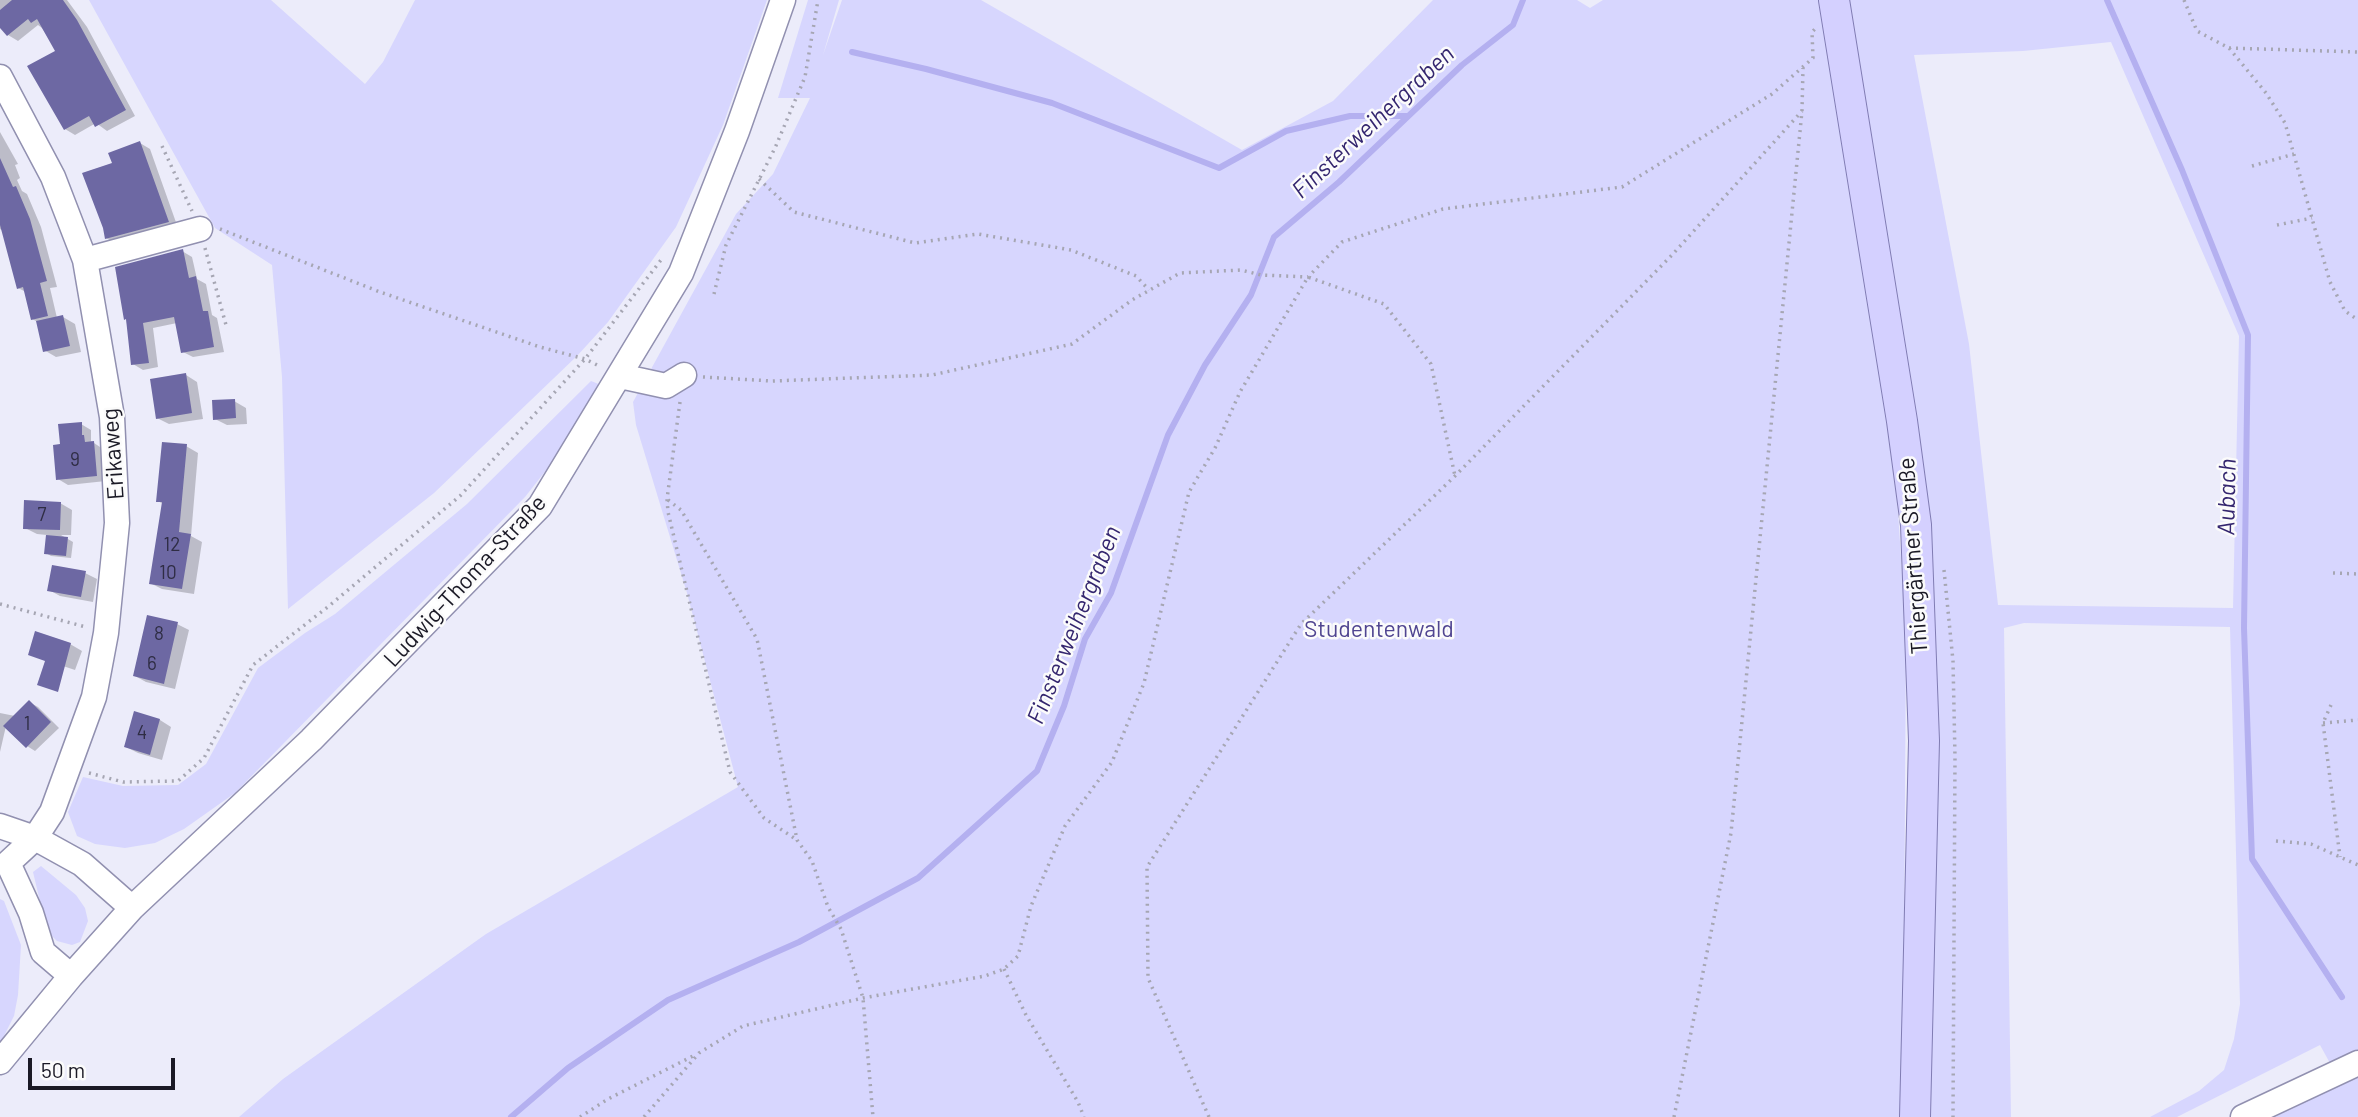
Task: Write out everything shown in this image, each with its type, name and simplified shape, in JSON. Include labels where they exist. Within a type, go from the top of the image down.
[{"type":"main road","name":"Thiergärtner Straße","points":[[1834,0],[1902,421],[1916,526],[1924,741],[1915,1117]]},
{"type":"street","name":"Ludwig-Thoma-Straße","points":[[0,1062],[132,908],[312,740],[540,506],[681,273],[737,131],[783,0]]},
{"type":"street","name":"Erikaweg","points":[[0,77],[53,177],[85,260],[112,417],[117,523],[106,633],[94,696],[70,769],[52,812],[35,838],[4,867]]},
{"type":"street","points":[[85,260],[200,229]]},
{"type":"street","points":[[620,376],[666,386],[684,374]]},
{"type":"street","points":[[0,826],[35,838],[82,864],[132,908]]},
{"type":"street","points":[[4,867],[31,913],[43,952],[71,976]]},
{"type":"street","points":[[2243,1117],[2358,1063]]},
{"type":"path","points":[[714,294],[726,245],[760,179],[805,77],[818,0]]},
{"type":"path","points":[[2184,0],[2197,30],[2229,48],[2266,93],[2285,123],[2330,282],[2345,311],[2358,320]]},
{"type":"path","points":[[2229,48],[2358,52]]},
{"type":"path","points":[[580,1117],[608,1099],[699,1053],[743,1026],[863,998],[985,976],[1004,969],[1018,956],[1031,906],[1065,827],[1112,762],[1144,683],[1189,492],[1215,448],[1240,391],[1308,277],[1342,242],[1443,209],[1622,187],[1772,94],[1803,68],[1802,111],[1731,832],[1674,1117]]},
{"type":"path","points":[[1209,1117],[1148,978],[1147,867],[1301,624],[1455,475],[1673,254],[1802,111]]},
{"type":"path","points":[[2252,166],[2294,153]]},
{"type":"path","points":[[760,179],[794,212],[915,243],[978,234],[1071,250],[1136,276],[1149,290]]},
{"type":"path","points":[[2277,225],[2312,218]]},
{"type":"path","points":[[200,229],[222,229],[380,292],[540,347],[585,359]]},
{"type":"path","points":[[70,769],[123,782],[178,782],[204,758],[253,665],[329,606],[460,496],[585,359],[663,259]]},
{"type":"path","points":[[873,1117],[863,998],[841,929],[828,907],[812,861],[797,840],[764,818],[730,772],[668,512],[667,499],[684,374],[728,380],[772,381],[932,376],[1072,344],[1132,300],[1180,273],[1241,270],[1261,275],[1308,277],[1384,304],[1431,364],[1455,475]]},
{"type":"path","points":[[667,499],[681,510],[757,639],[797,840]]},
{"type":"path","points":[[2333,573],[2358,574]]},
{"type":"path","points":[[0,604],[106,633]]},
{"type":"path","points":[[2331,705],[2322,723],[2340,857]]},
{"type":"path","points":[[2322,723],[2358,720]]},
{"type":"path","points":[[2276,841],[2311,844],[2358,865]]},
{"type":"path","points":[[1004,969],[1026,1015],[1078,1102],[1084,1117]]},
{"type":"path","points":[[644,1117],[699,1053]]},
{"type":"green space","points":[[89,0],[271,0],[365,84],[383,62],[415,0],[767,0],[723,125],[676,227],[608,322],[577,356],[434,493],[288,609],[282,377],[272,265],[215,228]]},
{"type":"green space","name":"Studentenwald","points":[[808,0],[839,0],[823,55],[842,0],[981,0],[1242,150],[1333,101],[1433,0],[1577,0],[1590,8],[1603,0],[1830,0],[1892,422],[1906,633],[1903,1117],[239,1117],[283,1079],[486,934],[738,787],[687,593],[636,425],[633,402],[736,214],[773,174],[810,98],[778,98]]},
{"type":"green space","points":[[1847,0],[2358,0],[2358,1055],[2331,1065],[2320,1045],[2177,1117],[2150,1117],[2199,1091],[2224,1070],[2234,1039],[2240,1004],[2230,627],[2024,623],[2004,628],[2011,1117],[1930,1117],[1932,631]],"holes":[[[2111,42],[2239,336],[2233,608],[1998,605],[1969,344],[1914,55],[2023,51]]]},
{"type":"green space","points":[[591,381],[601,385],[606,394],[525,497],[235,793],[184,829],[155,843],[125,848],[95,844],[77,836],[68,812],[83,777],[123,786],[178,785],[206,764],[258,668],[335,614],[467,504]]},
{"type":"green space","points":[[41,866],[76,895],[85,908],[88,921],[80,942],[72,945],[57,941],[47,931],[33,872]]},
{"type":"green space","points":[[0,899],[4,901],[21,945],[14,1016],[0,1044]]},
{"type":"green space","points":[[2358,1075],[2358,1117],[2256,1117]]},
{"type":"building","points":[[12,0],[63,0],[77,20],[126,110],[95,127],[89,116],[64,130],[27,66],[55,51],[37,19],[31,23],[28,19],[7,36],[0,28],[0,10]]},
{"type":"building","points":[[140,141],[169,222],[105,239],[82,173],[112,163],[108,153]]},
{"type":"building","points":[[0,158],[30,219],[47,281],[40,283],[48,316],[31,320],[23,287],[17,289],[0,225]]},
{"type":"building","points":[[183,249],[189,278],[196,276],[203,311],[208,311],[214,347],[181,353],[174,317],[143,323],[149,363],[131,365],[126,319],[124,320],[115,267]]},
{"type":"building","points":[[63,315],[70,346],[43,352],[36,321]]},
{"type":"building","points":[[186,373],[192,413],[156,419],[150,379]]},
{"type":"building","points":[[235,399],[236,418],[213,420],[212,400]]},
{"type":"building","points":[[82,422],[85,442],[94,441],[97,476],[56,480],[53,445],[60,444],[58,424]]},
{"type":"building","points":[[162,442],[187,444],[179,532],[191,534],[182,589],[149,584],[162,502],[156,502]]},
{"type":"building","points":[[24,500],[61,502],[60,530],[23,529]]},
{"type":"building","points":[[46,535],[68,537],[66,556],[44,554]]},
{"type":"building","points":[[52,565],[86,571],[81,597],[47,591]]},
{"type":"building","points":[[147,615],[178,622],[164,684],[133,676]]},
{"type":"building","points":[[35,631],[71,643],[58,692],[37,685],[45,661],[28,655]]},
{"type":"building","points":[[29,700],[51,722],[26,748],[3,726]]},
{"type":"building","points":[[134,711],[160,719],[150,755],[124,747]]},
{"type":"waterway","name":"Finsterweihergraben","points":[[511,1117],[568,1068],[668,1000],[799,942],[918,878],[1037,771],[1064,706],[1085,639],[1111,593],[1168,435],[1205,365],[1251,295],[1274,237],[1339,182],[1462,65],[1513,25],[1523,0]]},
{"type":"waterway","name":"Aubach","points":[[2107,0],[2182,170],[2248,335],[2244,628],[2252,859],[2342,997]]},
{"type":"waterway","points":[[852,52],[1052,103],[1219,168],[1286,131],[1350,116],[1408,116]]}]
